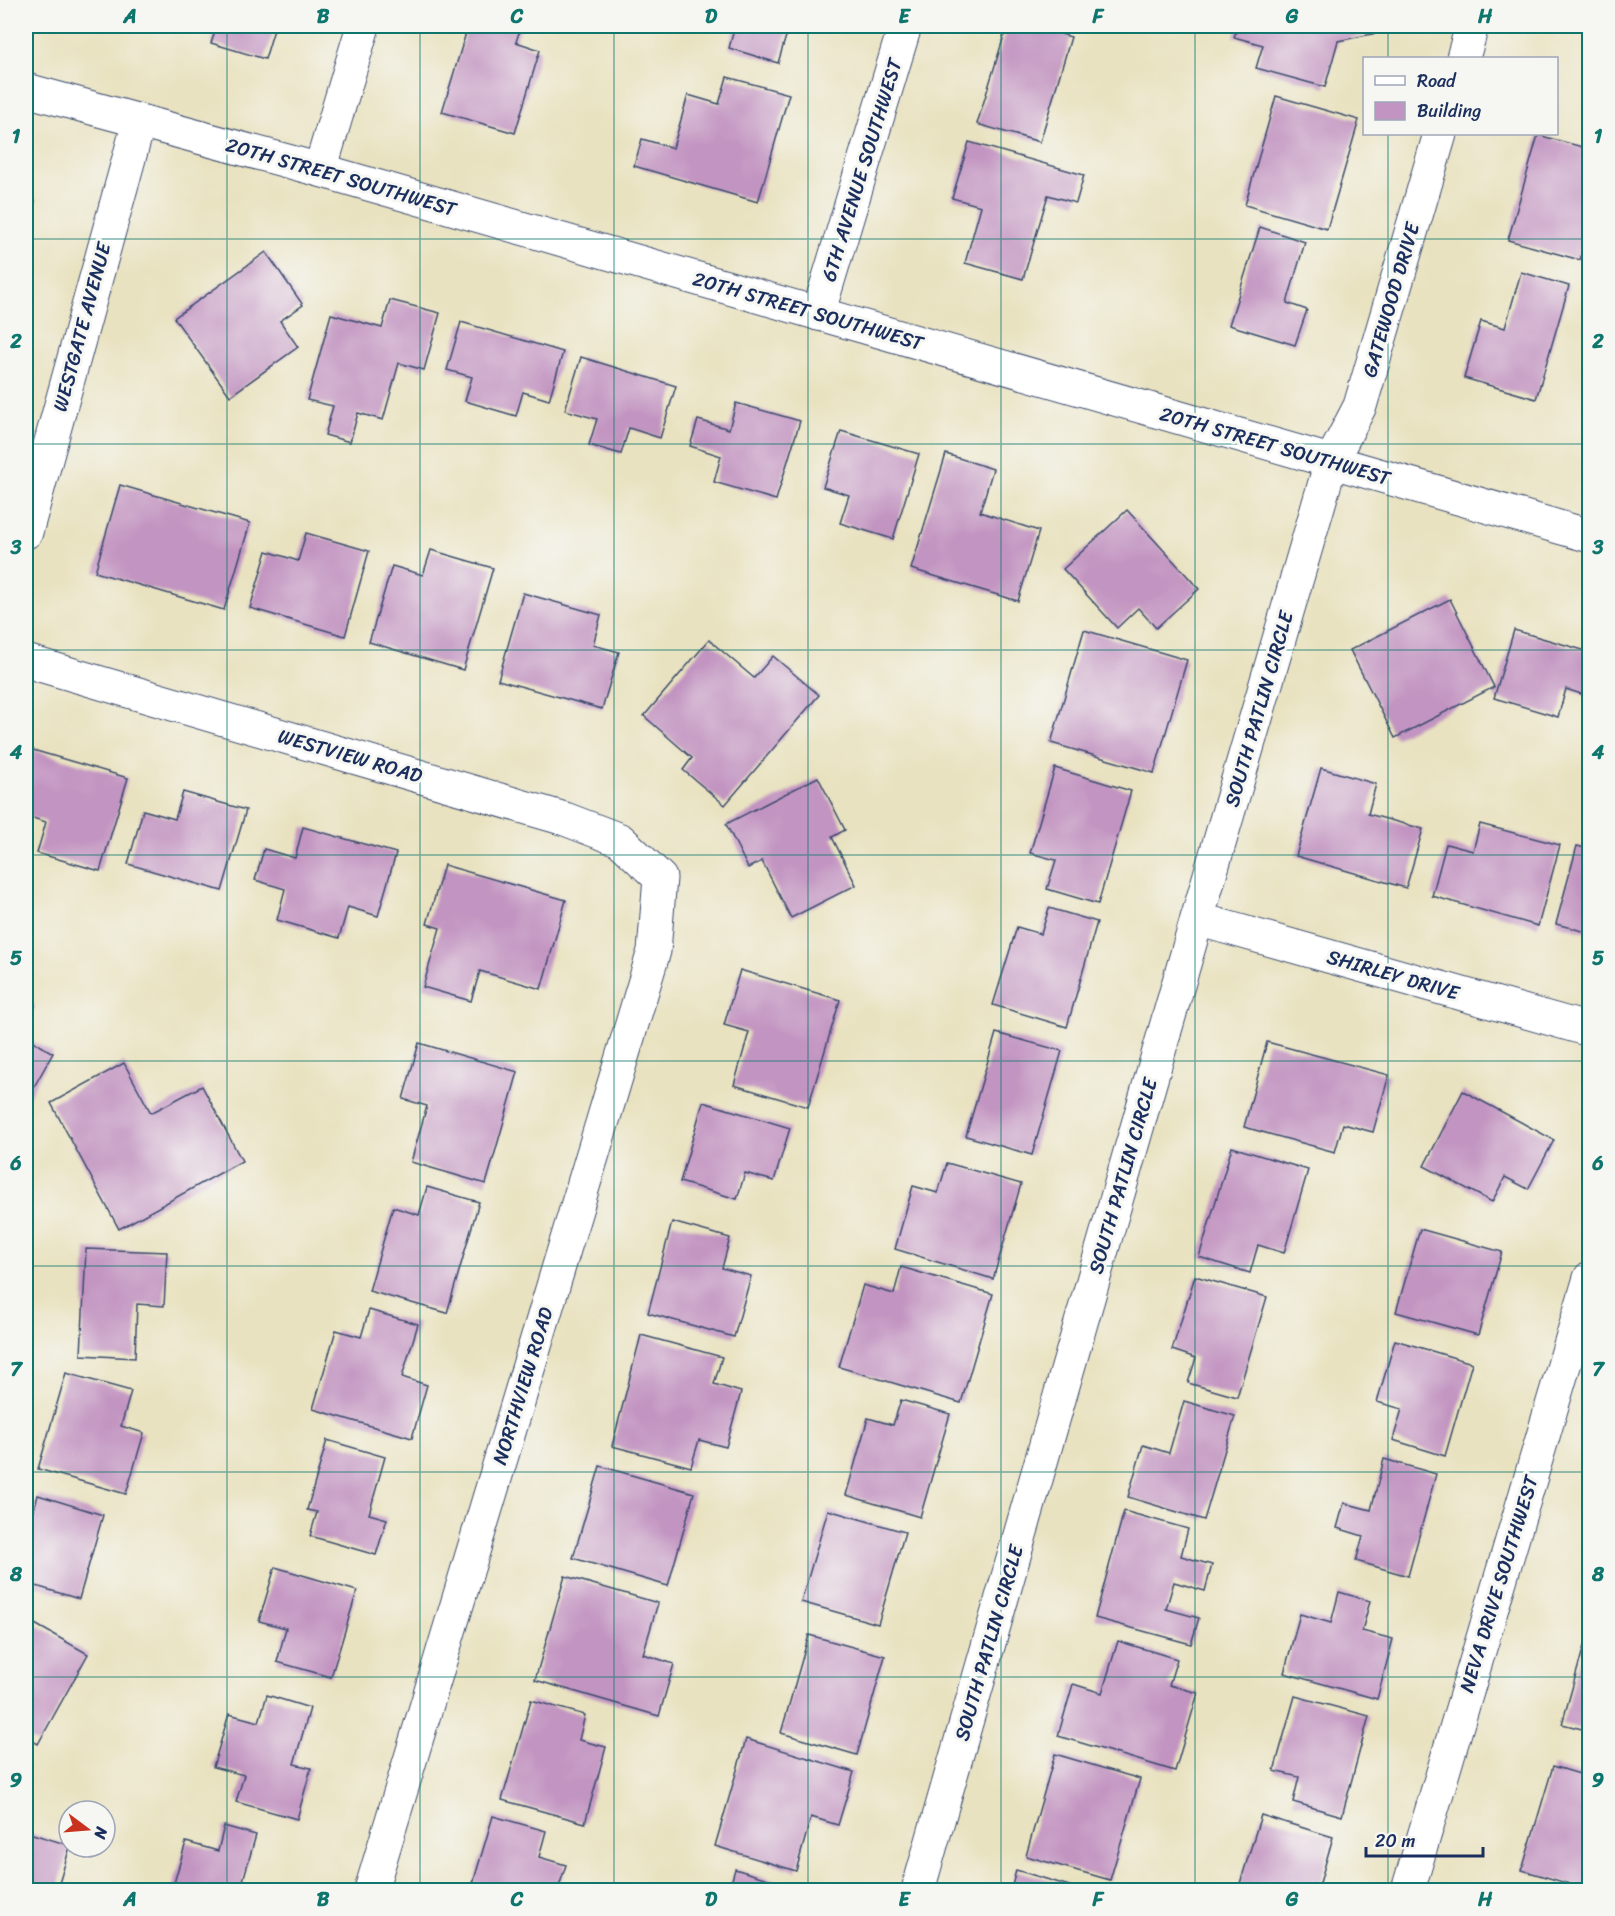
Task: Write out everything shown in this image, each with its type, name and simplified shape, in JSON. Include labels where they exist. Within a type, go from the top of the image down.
[{"type":"street","points":[[320,170],[363,26]]},
{"type":"street","name":"6TH AVENUE SOUTHWEST","points":[[818,314],[905,26]]},
{"type":"street","points":[[1462,57],[1472,26]]},
{"type":"street","name":"20TH STREET SOUTHWEST","points":[[26,90],[320,170],[1590,536]]},
{"type":"street","name":"WESTGATE AVENUE","points":[[26,532],[139,122]]},
{"type":"street","name":"GATEWOOD DRIVE","points":[[1331,462],[1360,406],[1440,135]]},
{"type":"street","name":"SOUTH PATLIN CIRCLE","points":[[918,1890],[1331,462]]},
{"type":"street","name":"WESTVIEW ROAD","points":[[26,661],[565,819],[620,840],[660,878]]},
{"type":"street","name":"NORTHVIEW ROAD","points":[[371,1890],[654,951],[660,878]]},
{"type":"street","name":"SHIRLEY DRIVE","points":[[1197,919],[1590,1030]]},
{"type":"street","name":"NEVA DRIVE SOUTHWEST","points":[[1408,1890],[1590,1278]]},
{"type":"building","points":[[217,26],[275,26],[265,59],[211,43]]},
{"type":"building","points":[[468,26],[521,26],[516,42],[540,50],[515,133],[442,112]]},
{"type":"building","points":[[735,26],[789,26],[778,63],[729,48]]},
{"type":"building","points":[[1007,26],[1033,26],[1071,37],[1040,142],[977,124]]},
{"type":"building","points":[[1238,26],[1385,26],[1387,31],[1338,41],[1325,87],[1256,68],[1263,45],[1234,37]]},
{"type":"building","points":[[727,77],[789,94],[758,202],[634,166],[642,139],[673,148],[688,95],[719,104]]},
{"type":"building","points":[[1276,96],[1359,120],[1327,229],[1245,205]]},
{"type":"building","points":[[1538,135],[1590,149],[1590,228],[1580,260],[1508,240]]},
{"type":"building","points":[[969,142],[1084,175],[1076,203],[1048,195],[1023,279],[965,263],[981,206],[952,198]]},
{"type":"building","points":[[26,199],[35,201],[26,231]]},
{"type":"building","points":[[1260,227],[1305,242],[1287,303],[1307,310],[1295,345],[1229,325]]},
{"type":"building","points":[[266,252],[303,305],[280,321],[298,347],[230,396],[174,318]]},
{"type":"building","points":[[1521,272],[1569,286],[1536,399],[1464,378],[1481,321],[1505,328]]},
{"type":"building","points":[[390,300],[440,313],[424,370],[399,363],[383,420],[358,413],[350,442],[325,435],[333,406],[307,400],[331,314],[382,328]]},
{"type":"building","points":[[461,322],[563,352],[549,400],[523,392],[516,416],[465,401],[472,377],[447,370]]},
{"type":"building","points":[[581,357],[676,386],[660,438],[629,428],[621,454],[589,445],[597,419],[565,410]]},
{"type":"building","points":[[736,403],[800,421],[776,500],[714,482],[721,456],[690,446],[698,420],[729,429]]},
{"type":"building","points":[[841,431],[919,454],[893,539],[840,523],[849,495],[823,487]]},
{"type":"building","points":[[946,454],[993,469],[980,512],[1039,531],[1018,601],[911,569]]},
{"type":"building","points":[[120,485],[250,523],[224,610],[95,572]]},
{"type":"building","points":[[1127,510],[1199,589],[1156,628],[1138,608],[1117,628],[1063,569]]},
{"type":"building","points":[[306,533],[369,551],[345,636],[250,608],[267,551],[298,561]]},
{"type":"building","points":[[431,550],[493,568],[463,670],[369,642],[392,566],[423,575]]},
{"type":"building","points":[[523,593],[601,615],[593,645],[619,652],[602,709],[498,680]]},
{"type":"building","points":[[1450,599],[1494,687],[1395,738],[1350,650]]},
{"type":"building","points":[[1084,630],[1187,660],[1154,773],[1051,743]]},
{"type":"building","points":[[1514,630],[1590,652],[1590,697],[1566,689],[1558,717],[1494,698]]},
{"type":"building","points":[[709,640],[754,678],[773,656],[819,695],[725,805],[683,770],[692,758],[644,716]]},
{"type":"building","points":[[33,750],[128,778],[100,871],[37,853],[46,822],[26,816],[26,775]]},
{"type":"building","points":[[1055,768],[1131,791],[1098,904],[1047,889],[1056,860],[1030,853]]},
{"type":"building","points":[[1321,768],[1376,784],[1368,814],[1423,829],[1406,888],[1296,856]]},
{"type":"building","points":[[818,777],[845,830],[832,837],[856,885],[791,918],[762,861],[748,868],[726,824]]},
{"type":"building","points":[[183,792],[246,810],[222,891],[128,864],[143,810],[175,819]]},
{"type":"building","points":[[1480,824],[1560,845],[1538,926],[1432,896],[1446,844],[1473,851]]},
{"type":"building","points":[[303,827],[396,853],[378,916],[348,907],[339,938],[277,920],[285,889],[255,880],[264,849],[295,858]]},
{"type":"building","points":[[1577,846],[1590,849],[1590,933],[1556,924]]},
{"type":"building","points":[[444,865],[566,900],[541,989],[480,971],[471,1001],[423,987],[440,928],[427,924]]},
{"type":"building","points":[[1049,908],[1097,922],[1067,1027],[993,1005],[1017,927],[1041,934]]},
{"type":"building","points":[[740,970],[840,1000],[808,1107],[734,1085],[749,1032],[724,1025]]},
{"type":"building","points":[[26,1000],[35,1006],[26,1023]]},
{"type":"building","points":[[996,1033],[1062,1051],[1032,1155],[966,1136]]},
{"type":"building","points":[[26,1037],[53,1053],[26,1101]]},
{"type":"building","points":[[1267,1042],[1389,1075],[1373,1132],[1343,1124],[1335,1152],[1244,1127]]},
{"type":"building","points":[[419,1043],[518,1072],[486,1184],[411,1162],[427,1106],[403,1099]]},
{"type":"building","points":[[124,1063],[151,1113],[202,1086],[242,1161],[119,1229],[51,1103]]},
{"type":"building","points":[[1463,1091],[1554,1140],[1528,1189],[1505,1177],[1492,1202],[1424,1166]]},
{"type":"building","points":[[703,1102],[790,1128],[774,1181],[745,1173],[737,1199],[680,1182]]},
{"type":"building","points":[[1232,1147],[1308,1170],[1284,1253],[1258,1245],[1250,1273],[1199,1257]]},
{"type":"building","points":[[947,1163],[1021,1184],[993,1279],[895,1249],[913,1186],[938,1193]]},
{"type":"building","points":[[427,1187],[479,1202],[447,1313],[369,1291],[393,1207],[419,1215]]},
{"type":"building","points":[[672,1222],[730,1238],[722,1268],[751,1276],[734,1337],[648,1313]]},
{"type":"building","points":[[1420,1229],[1502,1252],[1478,1335],[1396,1312]]},
{"type":"building","points":[[86,1249],[167,1252],[164,1306],[137,1304],[135,1358],[81,1355]]},
{"type":"building","points":[[901,1267],[993,1294],[961,1403],[839,1367],[863,1285],[894,1294]]},
{"type":"building","points":[[1195,1276],[1267,1297],[1237,1397],[1188,1383],[1196,1358],[1172,1350]]},
{"type":"building","points":[[369,1310],[418,1324],[402,1377],[427,1385],[412,1438],[313,1409],[336,1330],[361,1337]]},
{"type":"building","points":[[641,1335],[722,1357],[714,1384],[741,1392],[726,1447],[699,1440],[691,1467],[612,1446]]},
{"type":"building","points":[[1395,1340],[1472,1363],[1445,1456],[1393,1440],[1402,1409],[1377,1402]]},
{"type":"building","points":[[66,1373],[131,1391],[121,1426],[144,1433],[126,1494],[38,1469]]},
{"type":"building","points":[[901,1400],[950,1414],[920,1517],[846,1495],[868,1418],[893,1425]]},
{"type":"building","points":[[1184,1401],[1235,1416],[1204,1520],[1128,1497],[1143,1445],[1169,1453]]},
{"type":"building","points":[[327,1440],[385,1457],[369,1514],[387,1519],[376,1555],[310,1536],[317,1512],[307,1510]]},
{"type":"building","points":[[1384,1459],[1436,1474],[1408,1576],[1356,1561],[1363,1536],[1337,1528],[1344,1503],[1371,1510]]},
{"type":"building","points":[[600,1466],[694,1493],[668,1586],[573,1558]]},
{"type":"building","points":[[38,1495],[103,1515],[79,1599],[26,1583],[26,1538]]},
{"type":"building","points":[[828,1510],[905,1532],[878,1624],[801,1602]]},
{"type":"building","points":[[1124,1511],[1188,1529],[1181,1556],[1212,1565],[1205,1591],[1174,1582],[1166,1609],[1199,1618],[1191,1644],[1095,1618]]},
{"type":"building","points":[[275,1567],[357,1591],[331,1677],[277,1662],[286,1628],[259,1621]]},
{"type":"building","points":[[565,1576],[658,1603],[643,1654],[674,1664],[659,1716],[535,1680]]},
{"type":"building","points":[[1339,1592],[1370,1601],[1362,1631],[1393,1639],[1377,1699],[1284,1673],[1300,1614],[1331,1623]]},
{"type":"building","points":[[26,1619],[88,1654],[38,1744],[26,1737]]},
{"type":"building","points":[[809,1635],[885,1656],[857,1755],[781,1733]]},
{"type":"building","points":[[1118,1641],[1177,1659],[1169,1685],[1198,1693],[1175,1771],[1058,1736],[1073,1684],[1102,1693]]},
{"type":"building","points":[[1584,1646],[1590,1647],[1590,1731],[1562,1724]]},
{"type":"building","points":[[267,1695],[310,1708],[294,1764],[311,1768],[297,1819],[236,1802],[244,1775],[213,1767],[229,1714],[259,1722]]},
{"type":"building","points":[[1295,1696],[1369,1716],[1342,1816],[1293,1802],[1299,1777],[1274,1771]]},
{"type":"building","points":[[531,1700],[585,1715],[579,1740],[606,1747],[585,1823],[502,1800]]},
{"type":"building","points":[[746,1739],[854,1772],[838,1825],[811,1817],[796,1871],[715,1846]]},
{"type":"building","points":[[1055,1754],[1140,1779],[1110,1880],[1026,1856]]},
{"type":"building","points":[[1553,1766],[1590,1777],[1590,1890],[1522,1870]]},
{"type":"building","points":[[1261,1815],[1333,1837],[1318,1890],[1238,1890]]},
{"type":"building","points":[[493,1816],[546,1831],[539,1857],[566,1865],[558,1890],[471,1890]]},
{"type":"building","points":[[224,1826],[256,1835],[242,1884],[262,1890],[172,1890],[186,1842],[218,1851]]},
{"type":"building","points":[[26,1832],[57,1841],[57,1859],[66,1859],[57,1890],[26,1890]]},
{"type":"building","points":[[735,1869],[791,1886],[789,1890],[729,1890]]},
{"type":"building","points":[[1016,1870],[1083,1890],[1011,1890]]}]
